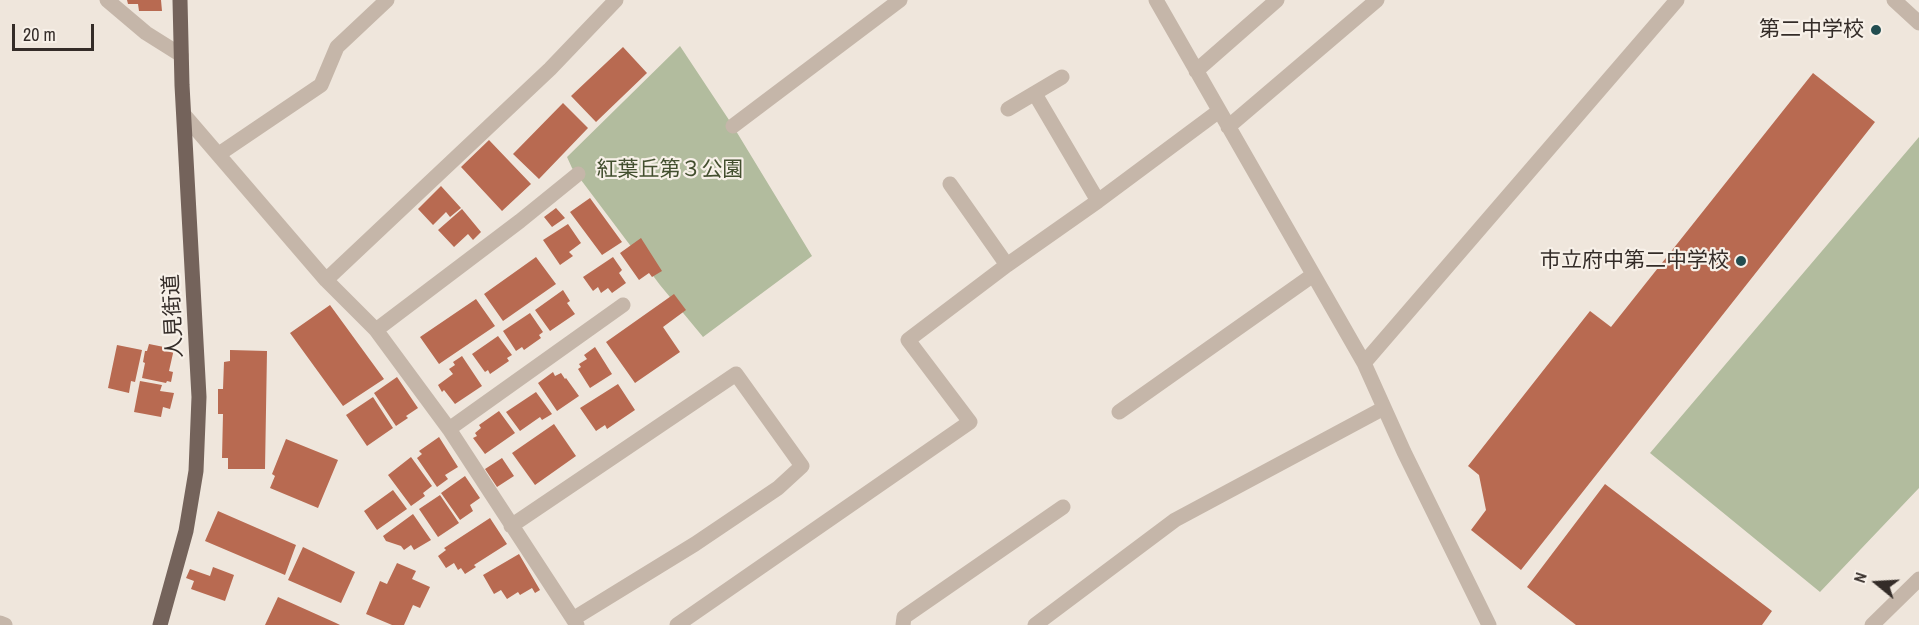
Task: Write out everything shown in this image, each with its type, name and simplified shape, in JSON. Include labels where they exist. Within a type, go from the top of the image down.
[{"type":"main road","name":"人見街道","points":[[160,625],[186,531],[196,471],[199,397],[180,0]]},
{"type":"street","points":[[107,0],[146,33],[181,55]]},
{"type":"street","points":[[219,154],[321,85],[337,47],[387,0]]},
{"type":"street","points":[[326,280],[550,69],[616,0]]},
{"type":"street","points":[[733,126],[900,0]]},
{"type":"street","points":[[1156,0],[1364,363],[1489,625]]},
{"type":"street","points":[[1196,71],[1277,0]]},
{"type":"street","points":[[1228,127],[1377,0]]},
{"type":"street","points":[[1364,363],[1677,0]]},
{"type":"street","points":[[1894,0],[1919,23]]},
{"type":"street","points":[[1008,110],[1062,77]]},
{"type":"street","points":[[1035,94],[1098,201]]},
{"type":"street","points":[[677,625],[970,422],[908,340],[1219,111]]},
{"type":"street","points":[[185,116],[326,280],[376,330],[449,429],[511,526],[575,622],[778,488],[802,466],[736,374],[511,526]]},
{"type":"street","points":[[376,330],[578,174]]},
{"type":"street","points":[[950,184],[1008,265]]},
{"type":"street","points":[[1119,412],[1313,275]]},
{"type":"street","points":[[449,429],[623,305]]},
{"type":"street","points":[[1035,625],[1175,520],[1384,408]]},
{"type":"street","points":[[903,625],[904,617],[1063,507]]},
{"type":"street","points":[[1872,625],[1919,579]]},
{"type":"street","points":[[0,623],[5,625]]},
{"type":"green space","name":"紅葉丘第３公園","points":[[680,46],[733,126],[812,256],[703,337],[660,285],[572,168],[567,157]]},
{"type":"green space","points":[[1919,137],[1919,488],[1820,592],[1650,453]]},
{"type":"building","points":[[127,0],[161,0],[162,11],[139,11],[138,4],[128,4]]},
{"type":"building","points":[[623,47],[647,73],[596,122],[571,96]]},
{"type":"building","points":[[1813,73],[1875,122],[1521,570],[1471,530],[1486,510],[1479,475],[1468,466],[1590,311],[1611,327]]},
{"type":"building","points":[[563,103],[588,128],[539,179],[513,154]]},
{"type":"building","points":[[489,140],[531,184],[502,211],[461,167]]},
{"type":"building","points":[[441,186],[461,208],[450,217],[446,212],[433,225],[418,209]]},
{"type":"building","points":[[590,198],[622,242],[602,255],[570,212]]},
{"type":"building","points":[[556,208],[565,218],[552,227],[544,217]]},
{"type":"building","points":[[462,209],[481,232],[473,240],[468,234],[454,247],[438,230]]},
{"type":"building","points":[[568,224],[581,243],[569,252],[573,256],[560,265],[543,240]]},
{"type":"building","points":[[641,238],[662,271],[652,277],[649,273],[639,280],[620,253]]},
{"type":"building","points":[[536,257],[556,284],[503,321],[484,294]]},
{"type":"building","points":[[613,257],[622,270],[619,273],[626,283],[612,293],[608,288],[601,293],[598,287],[593,291],[583,277]]},
{"type":"building","points":[[563,290],[570,301],[567,303],[575,314],[550,331],[535,310]]},
{"type":"building","points":[[674,294],[686,310],[663,327],[680,352],[635,383],[606,342]]},
{"type":"building","points":[[476,299],[495,326],[439,364],[420,337]]},
{"type":"building","points":[[330,305],[384,379],[343,406],[290,333]]},
{"type":"building","points":[[530,313],[543,332],[539,335],[541,338],[524,350],[522,347],[516,351],[503,331]]},
{"type":"building","points":[[498,336],[512,355],[507,358],[509,361],[490,374],[488,370],[485,372],[472,354]]},
{"type":"building","points":[[149,344],[174,349],[169,371],[173,372],[171,382],[142,378],[145,351]]},
{"type":"building","points":[[117,345],[142,350],[135,382],[131,381],[129,393],[108,388]]},
{"type":"building","points":[[595,347],[612,374],[590,388],[578,369],[581,367],[579,364],[587,359],[584,355]]},
{"type":"building","points":[[230,350],[267,351],[265,469],[228,469],[228,458],[222,458],[223,414],[218,414],[218,389],[223,389],[224,362],[230,361]]},
{"type":"building","points":[[462,356],[482,386],[455,404],[438,385],[453,374],[449,369],[455,365],[453,362]]},
{"type":"building","points":[[553,372],[555,376],[561,373],[579,396],[557,411],[538,383]]},
{"type":"building","points":[[397,377],[418,408],[396,426],[374,393]]},
{"type":"building","points":[[140,381],[162,385],[160,391],[174,393],[170,409],[163,407],[161,417],[134,412]]},
{"type":"building","points":[[618,384],[635,410],[607,429],[605,425],[596,431],[580,408]]},
{"type":"building","points":[[536,392],[552,414],[542,420],[540,417],[520,431],[506,412]]},
{"type":"building","points":[[373,397],[393,428],[367,446],[346,415]]},
{"type":"building","points":[[499,411],[515,433],[485,454],[473,438],[477,436],[475,433],[481,428],[479,425]]},
{"type":"building","points":[[554,424],[576,456],[535,485],[512,453]]},
{"type":"building","points":[[439,437],[458,467],[445,475],[448,479],[437,487],[417,458],[422,454],[419,451]]},
{"type":"building","points":[[286,439],[338,460],[318,508],[270,488],[275,476],[272,474]]},
{"type":"building","points":[[411,457],[432,486],[423,493],[425,496],[411,506],[388,475]]},
{"type":"building","points":[[502,458],[514,476],[497,487],[485,469]]},
{"type":"building","points":[[465,476],[480,498],[470,505],[473,511],[460,520],[441,493]]},
{"type":"building","points":[[1605,484],[1772,611],[1762,625],[1576,625],[1527,587]]},
{"type":"building","points":[[393,490],[407,509],[377,530],[364,511]]},
{"type":"building","points":[[440,495],[459,523],[438,537],[419,509]]},
{"type":"building","points":[[218,511],[296,545],[285,575],[205,541]]},
{"type":"building","points":[[413,514],[431,540],[414,550],[411,545],[404,550],[401,546],[386,541],[383,536]]},
{"type":"building","points":[[490,518],[507,544],[474,565],[476,567],[465,574],[461,568],[458,570],[454,563],[446,568],[438,556],[446,550],[444,548]]},
{"type":"building","points":[[303,547],[355,572],[341,603],[288,580]]},
{"type":"building","points":[[519,554],[540,590],[535,593],[532,588],[520,595],[518,592],[507,599],[501,590],[494,594],[483,575]]},
{"type":"building","points":[[397,563],[416,571],[412,579],[430,587],[420,608],[413,605],[404,625],[392,625],[366,614],[380,581],[387,584]]},
{"type":"building","points":[[213,567],[234,575],[225,601],[191,589],[194,581],[186,578],[190,569],[210,576]]},
{"type":"building","points":[[278,597],[336,623],[340,625],[265,625]]},
{"type":"place","name":"第二中学校","points":[[1876,30]]},
{"type":"place","name":"市立府中第二中学校","points":[[1741,261]]}]
